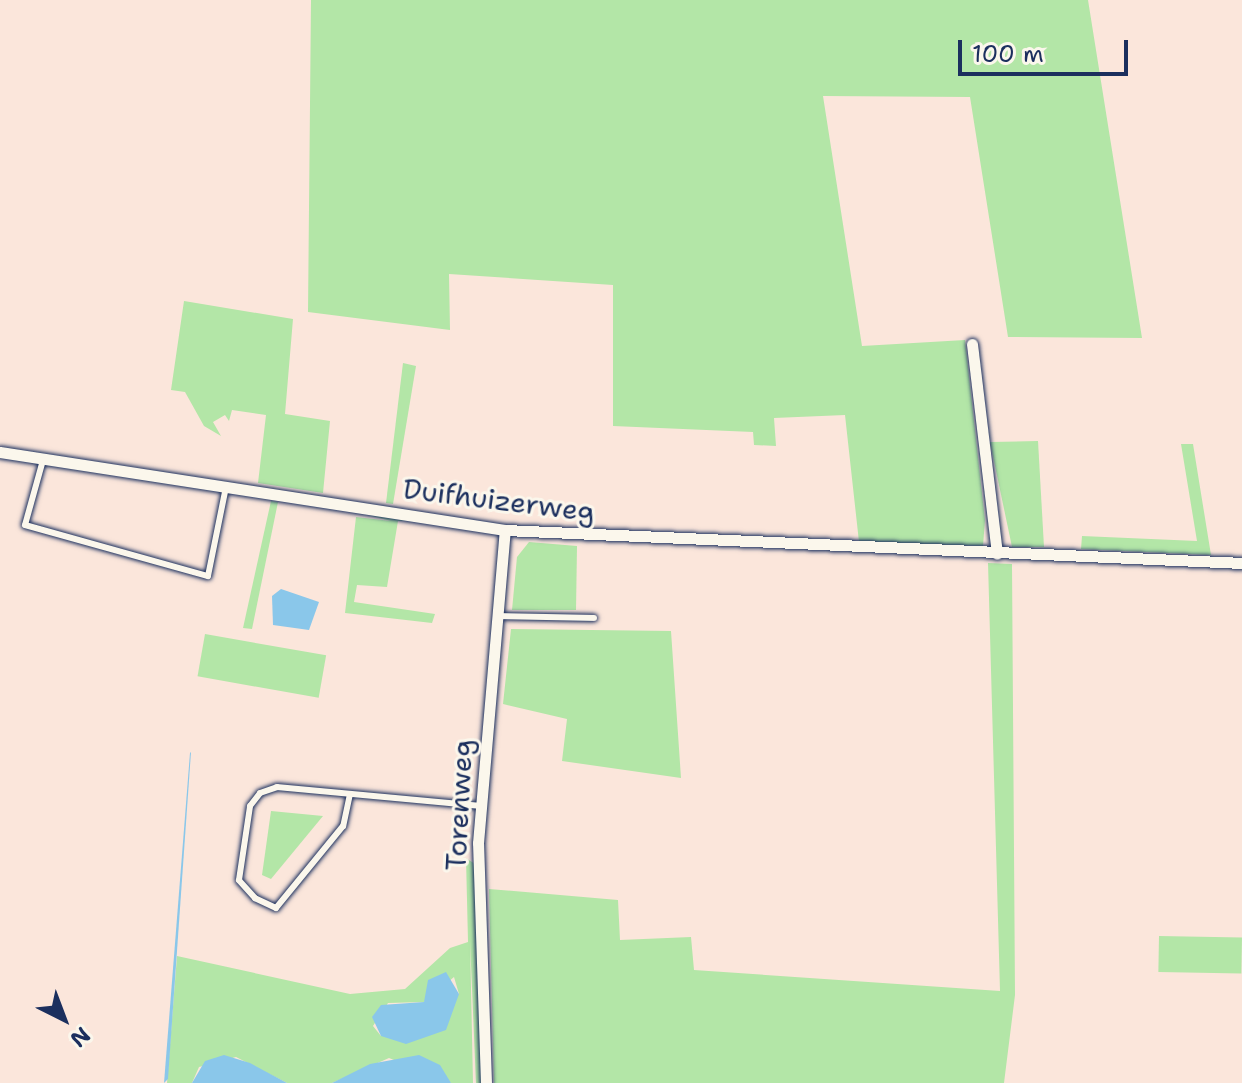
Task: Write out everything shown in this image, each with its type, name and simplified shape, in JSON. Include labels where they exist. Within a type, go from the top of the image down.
[{"type":"street","points":[[972,344],[997,554]]},
{"type":"street","name":"Duifhuizerweg","points":[[0,452],[44,456],[505,530],[1242,563]]},
{"type":"street","name":"Torenweg","points":[[486,1083],[481,806],[505,530]]},
{"type":"lane","points":[[44,456],[25,525],[208,576],[226,485]]},
{"type":"lane","points":[[498,616],[594,618]]},
{"type":"lane","points":[[350,794],[343,826],[276,908],[255,898],[239,880],[250,806],[260,793],[277,787],[481,806]]},
{"type":"green space","points":[[311,0],[1088,0],[1142,338],[1008,337],[970,97],[823,96],[862,346],[965,340],[985,520],[983,546],[859,542],[845,415],[774,418],[776,446],[754,445],[753,432],[613,426],[613,285],[449,274],[450,330],[308,312]]},
{"type":"green space","points":[[184,301],[293,319],[285,414],[330,421],[323,493],[258,483],[266,415],[232,410],[229,421],[225,415],[213,422],[221,436],[204,426],[185,392],[171,390]]},
{"type":"green space","points":[[403,363],[416,366],[393,504],[386,503]]},
{"type":"green space","points":[[1038,441],[1044,547],[1012,547],[990,442]]},
{"type":"green space","points":[[1181,444],[1193,444],[1211,555],[1081,549],[1082,536],[1197,541]]},
{"type":"green space","points":[[271,501],[278,502],[252,629],[243,628]]},
{"type":"green space","points":[[338,507],[421,520],[398,521],[387,587],[357,585],[354,602],[435,614],[432,623],[345,613],[356,517],[391,521]]},
{"type":"green space","points":[[529,542],[577,546],[576,610],[512,610],[517,557]]},
{"type":"green space","points":[[988,563],[1012,564],[1015,995],[1004,1083],[494,1083],[489,889],[618,900],[620,940],[691,937],[694,970],[1000,991]]},
{"type":"green space","points":[[511,629],[671,631],[681,778],[562,761],[567,719],[503,704]]},
{"type":"green space","points":[[205,634],[326,655],[319,698],[198,676]]},
{"type":"green space","points":[[271,811],[323,816],[271,879],[262,875]]},
{"type":"green space","points":[[466,858],[475,864],[483,1083],[476,1083],[470,941],[473,1083],[451,1083],[389,1058],[332,1083],[287,1083],[236,1057],[199,1067],[192,1083],[167,1083],[177,956],[350,994],[405,989],[450,948],[468,942]],"holes":[[[454,977],[459,994],[381,1036],[373,1026],[388,1003],[424,1002]]]},
{"type":"green space","points":[[1159,936],[1242,937],[1241,973],[1158,972]]},
{"type":"water","points":[[281,589],[319,602],[309,630],[273,625],[272,596]]},
{"type":"water","points":[[190,753],[168,1079],[164,1083]]},
{"type":"water","points":[[446,972],[459,994],[446,1030],[406,1044],[381,1036],[372,1017],[381,1005],[424,1002],[428,980]]},
{"type":"water","points":[[224,1055],[250,1063],[287,1083],[192,1083],[205,1061]]},
{"type":"water","points":[[419,1055],[440,1065],[451,1083],[332,1083],[370,1064]]}]
